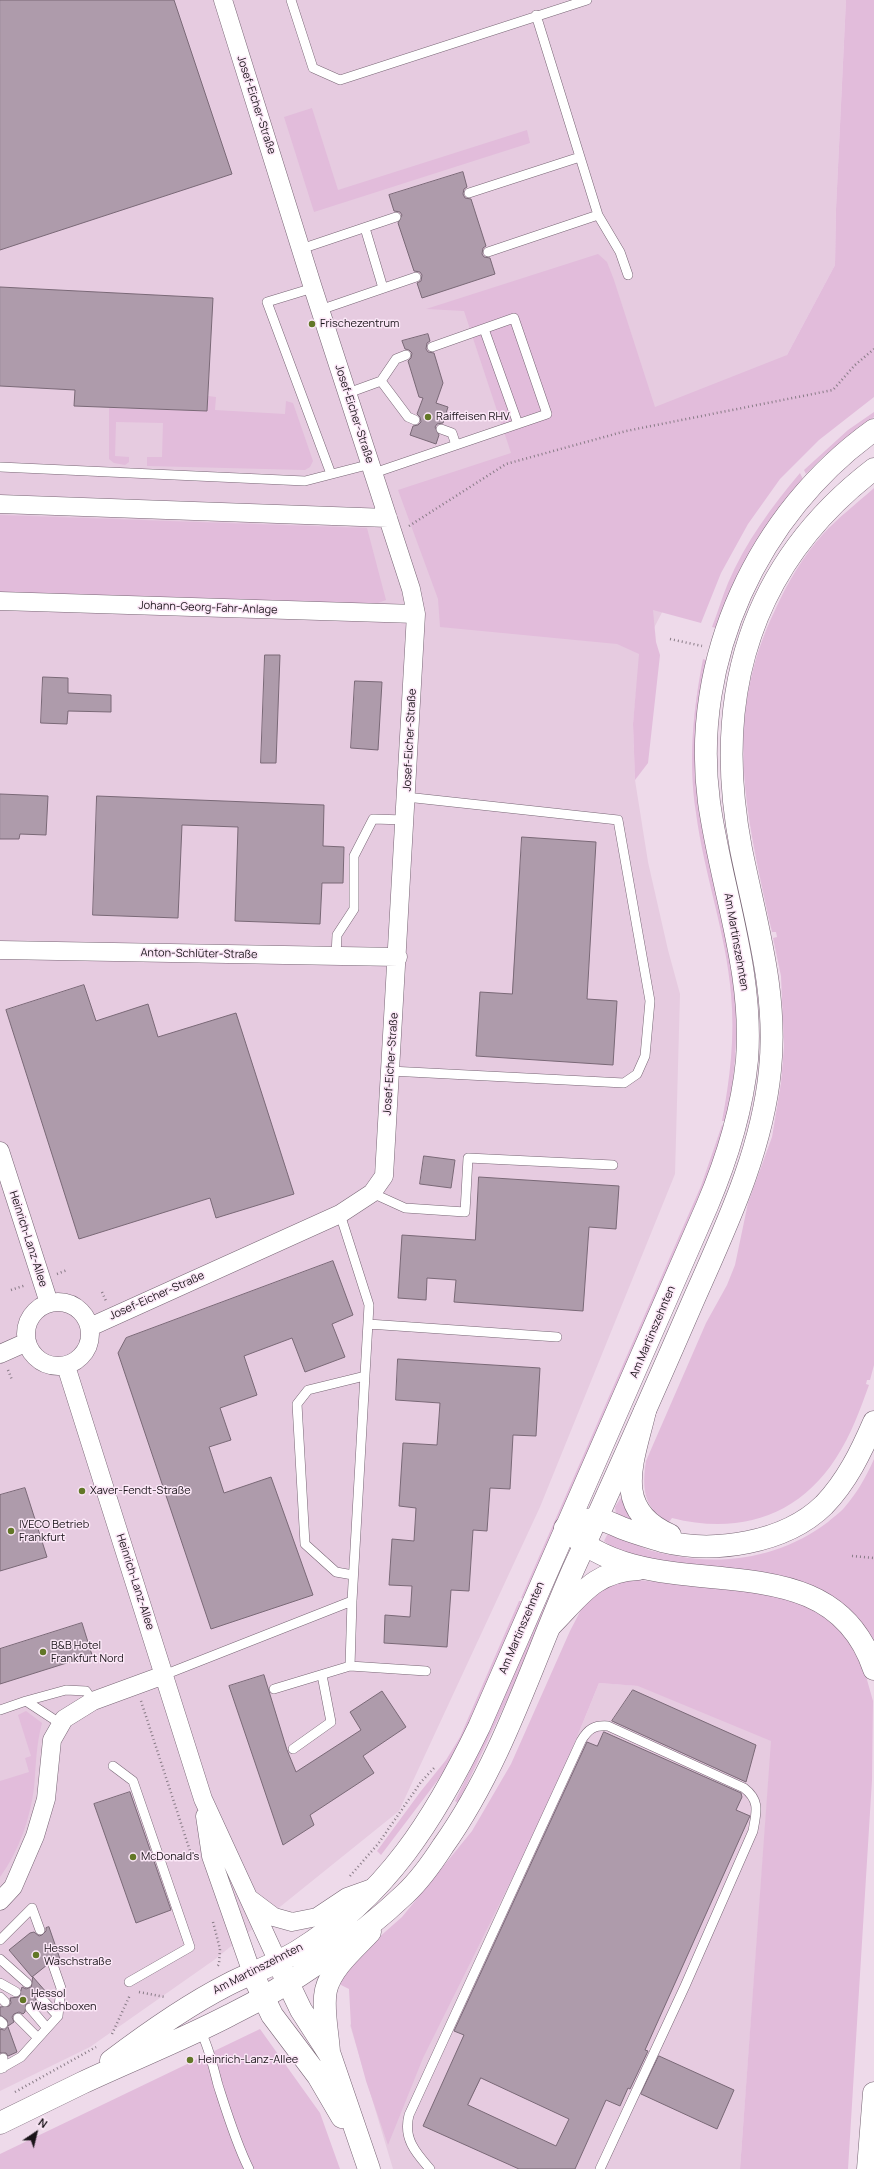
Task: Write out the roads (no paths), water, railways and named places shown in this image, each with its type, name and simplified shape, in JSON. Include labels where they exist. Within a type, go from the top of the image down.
[{"type":"main road","name":"Am Martinszehnten","points":[[83,2082],[142,2038],[194,2004],[227,1984],[278,1962],[298,1951],[361,1902],[389,1875],[413,1844],[454,1778],[479,1726],[708,1206],[725,1163],[742,1100],[747,1059],[746,995],[739,944],[718,853],[709,800],[706,754],[708,715],[720,653],[742,591],[757,559],[775,530],[797,501],[834,462],[874,430]]},
{"type":"main road","name":"Am Martinszehnten","points":[[0,2124],[83,2082],[200,2030],[263,1998],[349,1940],[402,1897],[429,1867],[453,1833],[478,1792],[496,1754],[573,1571],[733,1209],[757,1141],[770,1068],[771,999],[759,926],[742,851],[731,779],[733,710],[740,670],[760,610],[787,559],[834,502],[874,469]]},
{"type":"main road","points":[[645,1411],[630,1478],[630,1490],[633,1501],[646,1520],[656,1528],[695,1546]]},
{"type":"main road","points":[[874,1422],[852,1468],[824,1505],[811,1516],[789,1528],[752,1542],[695,1546],[664,1541],[624,1529],[597,1518],[581,1521],[565,1528],[585,1546],[614,1559],[643,1568],[676,1575],[764,1582],[794,1589],[814,1598],[831,1607],[845,1619],[858,1635],[870,1656],[874,1669]]},
{"type":"main road","points":[[551,1625],[600,1578],[625,1569],[643,1568]]},
{"type":"main road","points":[[330,2055],[325,2001],[329,1984],[349,1955],[402,1897]]},
{"type":"main road","points":[[278,1962],[301,2010],[330,2055],[369,2169]]},
{"type":"main road","points":[[252,1973],[272,2015],[318,2076],[361,2148]]},
{"type":"main road","points":[[868,2169],[874,2093]]},
{"type":"street","name":"Josef-Eicher-Straße","points":[[90,1327],[340,1214],[372,1193],[384,1176],[398,958],[416,614],[411,589],[320,310],[223,0]]},
{"type":"street","points":[[0,504],[388,518]]},
{"type":"street","name":"Johann-Georg-Fahr-Anlage","points":[[0,601],[416,614]]},
{"type":"street","name":"Anton-Schlüter-Straße","points":[[0,950],[398,958]]},
{"type":"street","name":"Heinrich-Lanz-Allee","points":[[0,1151],[49,1303]]},
{"type":"street","points":[[58,1302],[72,1305],[84,1315],[90,1327],[90,1340],[86,1352],[75,1362],[66,1366],[52,1366],[39,1361],[31,1352],[26,1342],[26,1330],[31,1316],[38,1309],[49,1303],[58,1302]]},
{"type":"street","points":[[0,1354],[26,1342]]},
{"type":"street","name":"Heinrich-Lanz-Allee","points":[[66,1366],[203,1799],[246,1896],[278,1962]]},
{"type":"street","points":[[0,1901],[13,1887],[35,1836],[46,1799],[52,1740],[64,1719],[93,1701],[164,1675]]},
{"type":"street","name":"Heinrich-Lanz-Allee","points":[[203,1799],[211,1856],[252,1973]]},
{"type":"street","name":"Heinrich-Lanz-Allee","points":[[246,1896],[274,1917],[292,1922],[317,1917],[347,1897],[377,1886]]},
{"type":"lane","points":[[291,0],[313,68],[340,80],[536,15],[587,0]]},
{"type":"lane","points":[[536,15],[598,214],[620,252],[628,275]]},
{"type":"lane","points":[[469,193],[580,157]]},
{"type":"lane","points":[[488,252],[598,214]]},
{"type":"lane","points":[[301,248],[396,217]]},
{"type":"lane","points":[[365,228],[383,288]]},
{"type":"lane","points":[[320,310],[416,277]]},
{"type":"lane","points":[[313,288],[268,302],[331,474]]},
{"type":"lane","points":[[0,467],[305,482],[331,474],[372,469],[456,445],[547,414],[514,318],[432,346]]},
{"type":"lane","points":[[484,328],[518,424]]},
{"type":"lane","points":[[348,393],[380,381],[396,359],[406,355]]},
{"type":"lane","points":[[380,381],[408,417],[415,420]]},
{"type":"lane","points":[[441,429],[452,433],[456,445]]},
{"type":"lane","points":[[390,1071],[624,1083],[637,1074],[645,1056],[650,1001],[618,820],[406,797]]},
{"type":"lane","points":[[336,956],[337,935],[354,909],[354,856],[373,819],[405,820]]},
{"type":"lane","points":[[372,1193],[405,1208],[465,1212],[468,1158],[612,1165]]},
{"type":"lane","points":[[340,1214],[369,1305],[353,1575],[350,1666]]},
{"type":"lane","points":[[368,1324],[557,1337]]},
{"type":"lane","points":[[353,1575],[336,1572],[305,1544],[297,1404],[308,1390],[365,1376]]},
{"type":"lane","points":[[164,1675],[352,1601]]},
{"type":"lane","points":[[274,1689],[350,1666],[426,1671]]},
{"type":"lane","points":[[293,1749],[331,1722],[322,1675]]},
{"type":"lane","points":[[0,1710],[66,1690],[86,1691],[93,1701]]},
{"type":"lane","points":[[26,1701],[61,1724]]},
{"type":"lane","points":[[430,2169],[416,2153],[410,2142],[407,2132],[409,2115],[581,1741],[587,1731],[600,1725],[608,1726],[744,1788],[754,1797],[756,1806],[753,1831],[685,1986],[600,2169]]},
{"type":"lane","points":[[113,1766],[133,1781],[190,1947],[129,1982]]},
{"type":"lane","points":[[0,1940],[32,1908],[40,1930]]},
{"type":"lane","points":[[0,1959],[28,1983]]},
{"type":"lane","points":[[1,2068],[21,2057],[58,2016],[61,1988],[52,1962]]},
{"type":"lane","points":[[0,1983],[16,1992]]},
{"type":"lane","points":[[41,1998],[58,2016]]},
{"type":"lane","points":[[30,2008],[47,2028]]},
{"type":"lane","points":[[18,2018],[38,2038]]},
{"type":"lane","points":[[200,2030],[207,2044],[225,2106],[242,2154],[249,2169]]},
{"type":"lane","points":[[1,2068],[3,2058]]},
{"type":"place","name":"Frischezentrum","points":[[312,324]]},
{"type":"place","name":"Raiffeisen RHV","points":[[428,417]]},
{"type":"place","name":"Xaver-Fendt-Straße","points":[[82,1491]]},
{"type":"place","name":"IVECO Betrieb Frankfurt","points":[[11,1531]]},
{"type":"place","name":"B&B Hotel Frankfurt Nord","points":[[43,1652]]},
{"type":"place","name":"McDonald's","points":[[133,1857]]},
{"type":"place","name":"Hessol Waschstraße","points":[[36,1955]]},
{"type":"place","name":"Hessol Waschboxen","points":[[23,2000]]},
{"type":"place","name":"Heinrich-Lanz-Allee","points":[[190,2060]]}]
